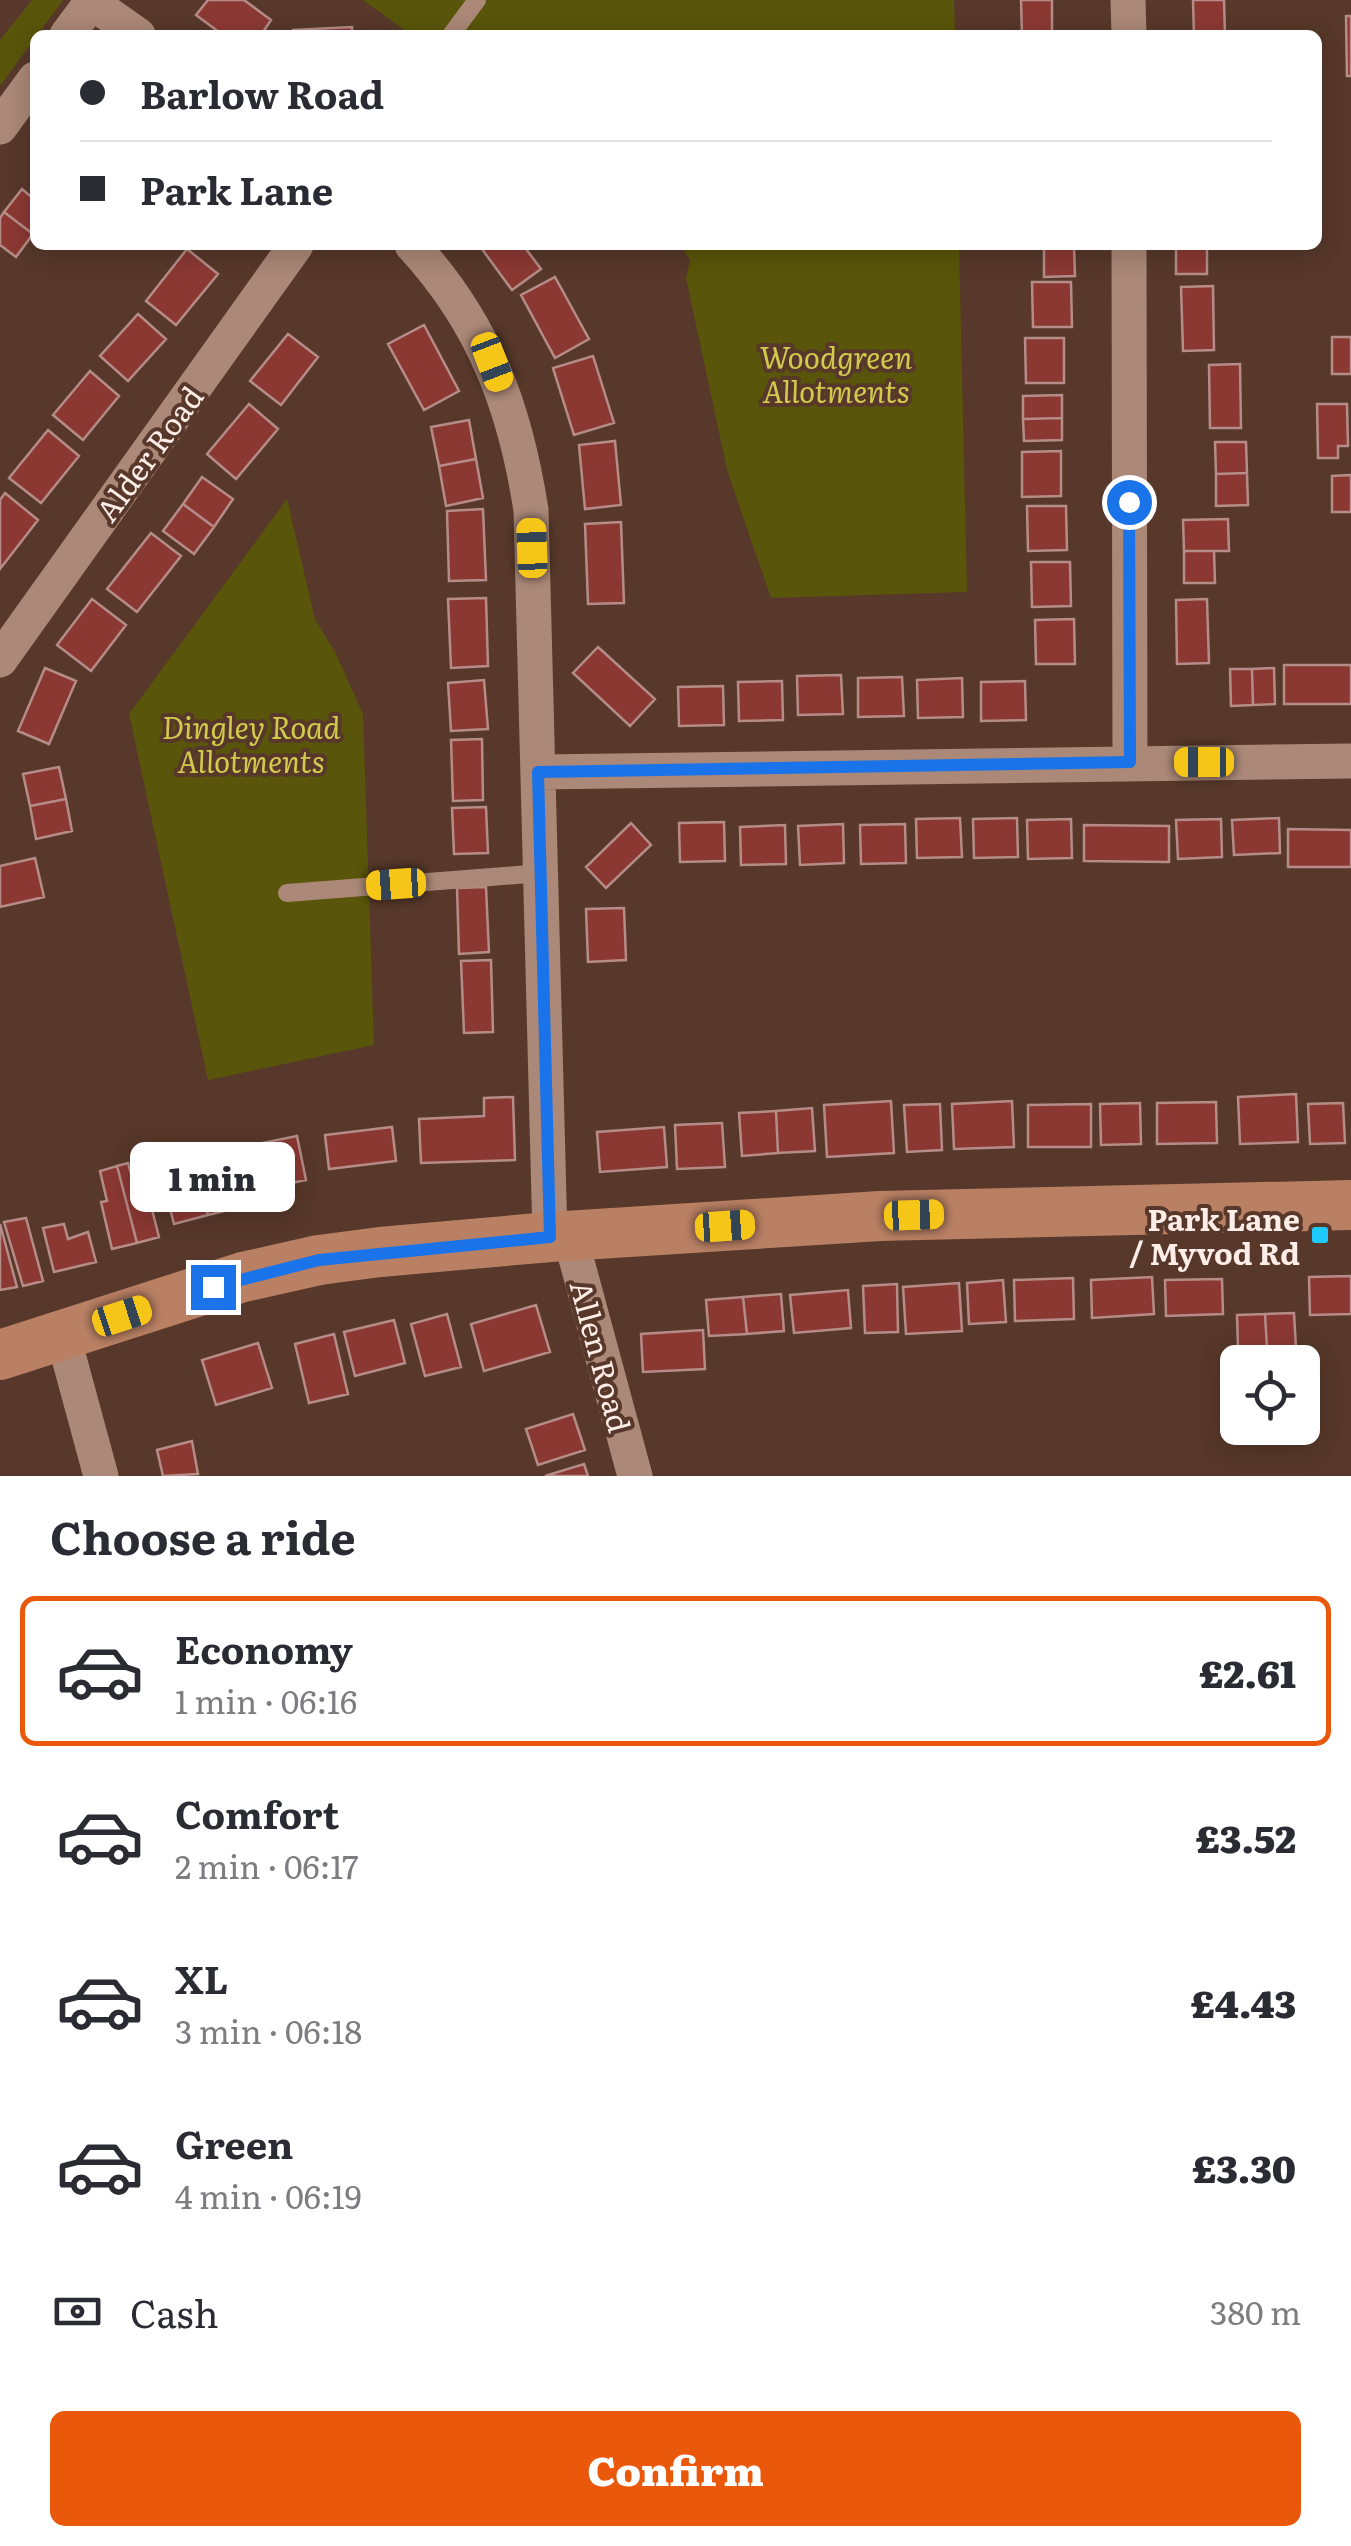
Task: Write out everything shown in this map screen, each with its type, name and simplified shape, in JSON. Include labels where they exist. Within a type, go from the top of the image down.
[{"type":"main road","points":[[0,1356],[243,1277],[319,1260],[560,1236],[880,1216],[1348,1206]]},
{"type":"street","points":[[1128,0],[1128,30]]},
{"type":"street","points":[[72,30],[92,1],[131,30]]},
{"type":"street","points":[[0,127],[30,86]]},
{"type":"street","name":"Alder Road","points":[[0,660],[292,250]]},
{"type":"street","name":"Allen Road","points":[[416,250],[462,307],[492,362],[520,444],[532,510],[538,772],[560,1236],[634,1476]]},
{"type":"street","points":[[1129,250],[1130,762]]},
{"type":"street","points":[[538,772],[1351,760]]},
{"type":"street","points":[[62,1336],[101,1476]]},
{"type":"lane","points":[[456,30],[477,0]]},
{"type":"lane","points":[[287,893],[542,873]]},
{"type":"green space","points":[[32,0],[63,0],[41,30],[30,30],[30,45],[0,86],[0,40]]},
{"type":"green space","points":[[363,0],[954,0],[955,30],[404,30]]},
{"type":"green space","name":"Woodgreen Allotments","points":[[683,250],[959,250],[967,592],[771,598],[727,470],[686,278],[690,260]]},
{"type":"green space","name":"Dingley Road Allotments","points":[[287,499],[315,619],[363,714],[374,1045],[208,1080],[129,714]]},
{"type":"building","points":[[208,0],[244,0],[271,20],[264,30],[216,30],[196,15]]},
{"type":"building","points":[[1021,0],[1052,0],[1052,30],[1022,30]]},
{"type":"building","points":[[1193,0],[1224,0],[1225,30],[1194,30]]},
{"type":"building","points":[[1346,16],[1351,16],[1351,76],[1347,76]]},
{"type":"building","points":[[352,27],[352,30],[293,30]]},
{"type":"building","points":[[22,189],[30,196],[30,232],[4,212]]},
{"type":"building","points":[[4,212],[30,232],[30,238],[16,257],[0,245],[0,218]]},
{"type":"building","points":[[186,250],[218,274],[176,325],[146,301]]},
{"type":"building","points":[[483,250],[527,250],[541,269],[512,290]]},
{"type":"building","points":[[1044,250],[1074,250],[1075,276],[1044,277]]},
{"type":"building","points":[[1176,250],[1207,250],[1207,274],[1176,274]]},
{"type":"building","points":[[555,277],[589,339],[555,358],[521,295]]},
{"type":"building","points":[[1032,282],[1071,282],[1072,327],[1033,327]]},
{"type":"building","points":[[1213,286],[1214,350],[1183,351],[1181,287]]},
{"type":"building","points":[[138,314],[166,339],[128,381],[100,356]]},
{"type":"building","points":[[424,325],[459,391],[424,410],[388,344]]},
{"type":"building","points":[[288,334],[318,357],[281,405],[250,381]]},
{"type":"building","points":[[1332,337],[1351,337],[1351,374],[1332,374]]},
{"type":"building","points":[[1025,338],[1064,338],[1064,383],[1026,383]]},
{"type":"building","points":[[593,356],[614,423],[574,435],[553,368]]},
{"type":"building","points":[[1240,364],[1241,428],[1210,428],[1209,365]]},
{"type":"building","points":[[90,371],[119,396],[83,440],[53,415]]},
{"type":"building","points":[[1062,395],[1062,418],[1023,419],[1023,396]]},
{"type":"building","points":[[249,404],[278,429],[236,479],[207,454]]},
{"type":"building","points":[[1317,404],[1347,404],[1348,446],[1338,446],[1338,458],[1318,458]]},
{"type":"building","points":[[1062,418],[1062,440],[1024,441],[1023,419]]},
{"type":"building","points":[[469,420],[476,459],[439,466],[431,427]]},
{"type":"building","points":[[48,430],[79,456],[41,503],[9,478]]},
{"type":"building","points":[[615,441],[621,505],[585,509],[579,445]]},
{"type":"building","points":[[1215,442],[1246,442],[1247,473],[1216,474]]},
{"type":"building","points":[[1061,451],[1061,496],[1022,497],[1022,452]]},
{"type":"building","points":[[476,459],[483,498],[446,506],[439,466]]},
{"type":"building","points":[[1247,473],[1248,505],[1216,506],[1216,474]]},
{"type":"building","points":[[1351,475],[1351,512],[1332,512],[1332,476]]},
{"type":"building","points":[[202,477],[233,499],[214,527],[183,504]]},
{"type":"building","points":[[5,493],[38,520],[0,569],[0,500]]},
{"type":"building","points":[[183,504],[214,527],[194,554],[163,531]]},
{"type":"building","points":[[1027,506],[1066,506],[1067,550],[1028,551]]},
{"type":"building","points":[[483,509],[486,580],[449,581],[447,511]]},
{"type":"building","points":[[1228,519],[1229,551],[1184,551],[1183,520]]},
{"type":"building","points":[[621,522],[624,603],[588,604],[585,524]]},
{"type":"building","points":[[151,533],[181,556],[137,612],[107,589]]},
{"type":"building","points":[[1184,551],[1214,551],[1215,583],[1184,583]]},
{"type":"building","points":[[1031,562],[1070,562],[1071,606],[1032,607]]},
{"type":"building","points":[[486,598],[488,666],[451,668],[448,599]]},
{"type":"building","points":[[92,599],[126,625],[91,671],[57,645]]},
{"type":"building","points":[[1207,599],[1209,663],[1177,664],[1176,600]]},
{"type":"building","points":[[1074,619],[1075,664],[1036,664],[1035,620]]},
{"type":"building","points":[[598,647],[655,699],[630,726],[573,673]]},
{"type":"building","points":[[1284,665],[1351,665],[1351,704],[1284,704]]},
{"type":"building","points":[[45,668],[76,681],[49,744],[18,731]]},
{"type":"building","points":[[1274,668],[1275,704],[1253,705],[1252,669]]},
{"type":"building","points":[[1230,669],[1252,669],[1253,705],[1231,706]]},
{"type":"building","points":[[841,675],[843,714],[798,715],[797,676]]},
{"type":"building","points":[[902,677],[904,716],[858,717],[858,678]]},
{"type":"building","points":[[962,678],[963,717],[918,718],[917,680]]},
{"type":"building","points":[[484,680],[488,729],[451,731],[448,683]]},
{"type":"building","points":[[782,681],[783,720],[739,721],[738,682]]},
{"type":"building","points":[[1025,681],[1026,720],[981,721],[981,682]]},
{"type":"building","points":[[723,686],[724,725],[679,726],[678,687]]},
{"type":"building","points":[[482,739],[483,800],[453,801],[451,740]]},
{"type":"building","points":[[59,767],[66,799],[30,806],[23,774]]},
{"type":"building","points":[[66,799],[72,831],[36,839],[30,806]]},
{"type":"building","points":[[486,807],[488,853],[454,854],[452,808]]},
{"type":"building","points":[[960,818],[962,857],[917,858],[916,819]]},
{"type":"building","points":[[1017,818],[1018,857],[974,858],[973,819]]},
{"type":"building","points":[[1279,818],[1280,853],[1234,855],[1232,820]]},
{"type":"building","points":[[1071,819],[1072,858],[1028,859],[1027,820]]},
{"type":"building","points":[[1221,819],[1222,857],[1178,859],[1176,820]]},
{"type":"building","points":[[724,822],[725,861],[680,862],[679,823]]},
{"type":"building","points":[[631,823],[651,845],[606,888],[586,867]]},
{"type":"building","points":[[843,824],[844,863],[800,865],[798,826]]},
{"type":"building","points":[[905,824],[906,863],[861,864],[860,825]]},
{"type":"building","points":[[785,825],[786,864],[741,865],[740,827]]},
{"type":"building","points":[[1084,825],[1169,826],[1169,862],[1084,861]]},
{"type":"building","points":[[1288,829],[1351,830],[1351,867],[1288,867]]},
{"type":"building","points":[[35,858],[44,897],[0,907],[0,866]]},
{"type":"building","points":[[486,887],[489,952],[459,954],[457,888]]},
{"type":"building","points":[[624,908],[626,960],[588,962],[586,909]]},
{"type":"building","points":[[491,960],[493,1032],[464,1033],[461,961]]},
{"type":"building","points":[[1296,1094],[1298,1142],[1240,1144],[1238,1097]]},
{"type":"building","points":[[513,1097],[515,1160],[421,1163],[419,1119],[484,1116],[484,1098]]},
{"type":"building","points":[[891,1101],[894,1153],[827,1157],[824,1105]]},
{"type":"building","points":[[1012,1101],[1014,1147],[954,1149],[952,1104]]},
{"type":"building","points":[[1216,1102],[1217,1143],[1157,1144],[1157,1103]]},
{"type":"building","points":[[1140,1103],[1141,1144],[1101,1145],[1100,1104]]},
{"type":"building","points":[[1343,1103],[1345,1143],[1310,1144],[1308,1104]]},
{"type":"building","points":[[940,1104],[942,1150],[907,1152],[904,1105]]},
{"type":"building","points":[[1091,1104],[1091,1147],[1028,1147],[1028,1105]]},
{"type":"building","points":[[812,1108],[815,1151],[778,1153],[776,1111]]},
{"type":"building","points":[[776,1111],[778,1153],[742,1156],[739,1113]]},
{"type":"building","points":[[722,1123],[725,1167],[677,1169],[675,1125]]},
{"type":"building","points":[[392,1127],[396,1161],[329,1169],[325,1135]]},
{"type":"building","points":[[664,1127],[667,1167],[600,1172],[597,1132]]},
{"type":"building","points":[[297,1136],[306,1180],[247,1192],[238,1148]]},
{"type":"building","points":[[223,1144],[240,1207],[208,1215],[192,1153]]},
{"type":"building","points":[[192,1153],[208,1215],[174,1224],[158,1162]]},
{"type":"building","points":[[128,1163],[136,1192],[147,1190],[159,1237],[137,1243],[117,1166]]},
{"type":"building","points":[[117,1166],[137,1243],[112,1249],[101,1202],[107,1201],[100,1171]]},
{"type":"building","points":[[26,1218],[43,1281],[23,1286],[4,1222]]},
{"type":"building","points":[[0,1224],[17,1287],[0,1290]]},
{"type":"building","points":[[64,1224],[68,1239],[88,1232],[96,1262],[54,1272],[43,1228]]},
{"type":"building","points":[[1351,1276],[1351,1314],[1310,1315],[1309,1277]]},
{"type":"building","points":[[1152,1277],[1154,1314],[1092,1318],[1091,1280]]},
{"type":"building","points":[[1073,1278],[1074,1319],[1015,1321],[1014,1280]]},
{"type":"building","points":[[1222,1279],[1223,1314],[1166,1316],[1165,1280]]},
{"type":"building","points":[[1003,1280],[1006,1322],[969,1324],[967,1283]]},
{"type":"building","points":[[959,1283],[962,1331],[906,1334],[903,1287]]},
{"type":"building","points":[[897,1284],[898,1332],[865,1333],[863,1286]]},
{"type":"building","points":[[848,1290],[851,1328],[794,1333],[790,1295]]},
{"type":"building","points":[[781,1294],[784,1331],[747,1334],[743,1297]]},
{"type":"building","points":[[743,1297],[747,1334],[709,1336],[706,1300]]},
{"type":"building","points":[[536,1305],[550,1352],[484,1371],[471,1324]]},
{"type":"building","points":[[1294,1313],[1296,1345],[1267,1345],[1265,1314]]},
{"type":"building","points":[[447,1314],[461,1367],[425,1376],[411,1324]]},
{"type":"building","points":[[1265,1314],[1267,1345],[1238,1345],[1237,1315]]},
{"type":"building","points":[[394,1320],[405,1363],[355,1376],[344,1332]]},
{"type":"building","points":[[703,1330],[705,1369],[643,1372],[641,1334]]},
{"type":"building","points":[[334,1334],[348,1394],[309,1403],[295,1344]]},
{"type":"building","points":[[258,1343],[272,1388],[216,1405],[202,1360]]},
{"type":"building","points":[[573,1414],[585,1450],[538,1465],[526,1429]]},
{"type":"building","points":[[192,1441],[198,1474],[163,1476],[157,1450]]},
{"type":"building","points":[[584,1464],[588,1476],[545,1476]]},
{"type":"place","name":"Park Lane / Myvod Rd","points":[[1320,1235]]},
{"type":"route","points":[[213,1287],[319,1260],[550,1237],[538,772],[1130,762],[1129,502]]}]
